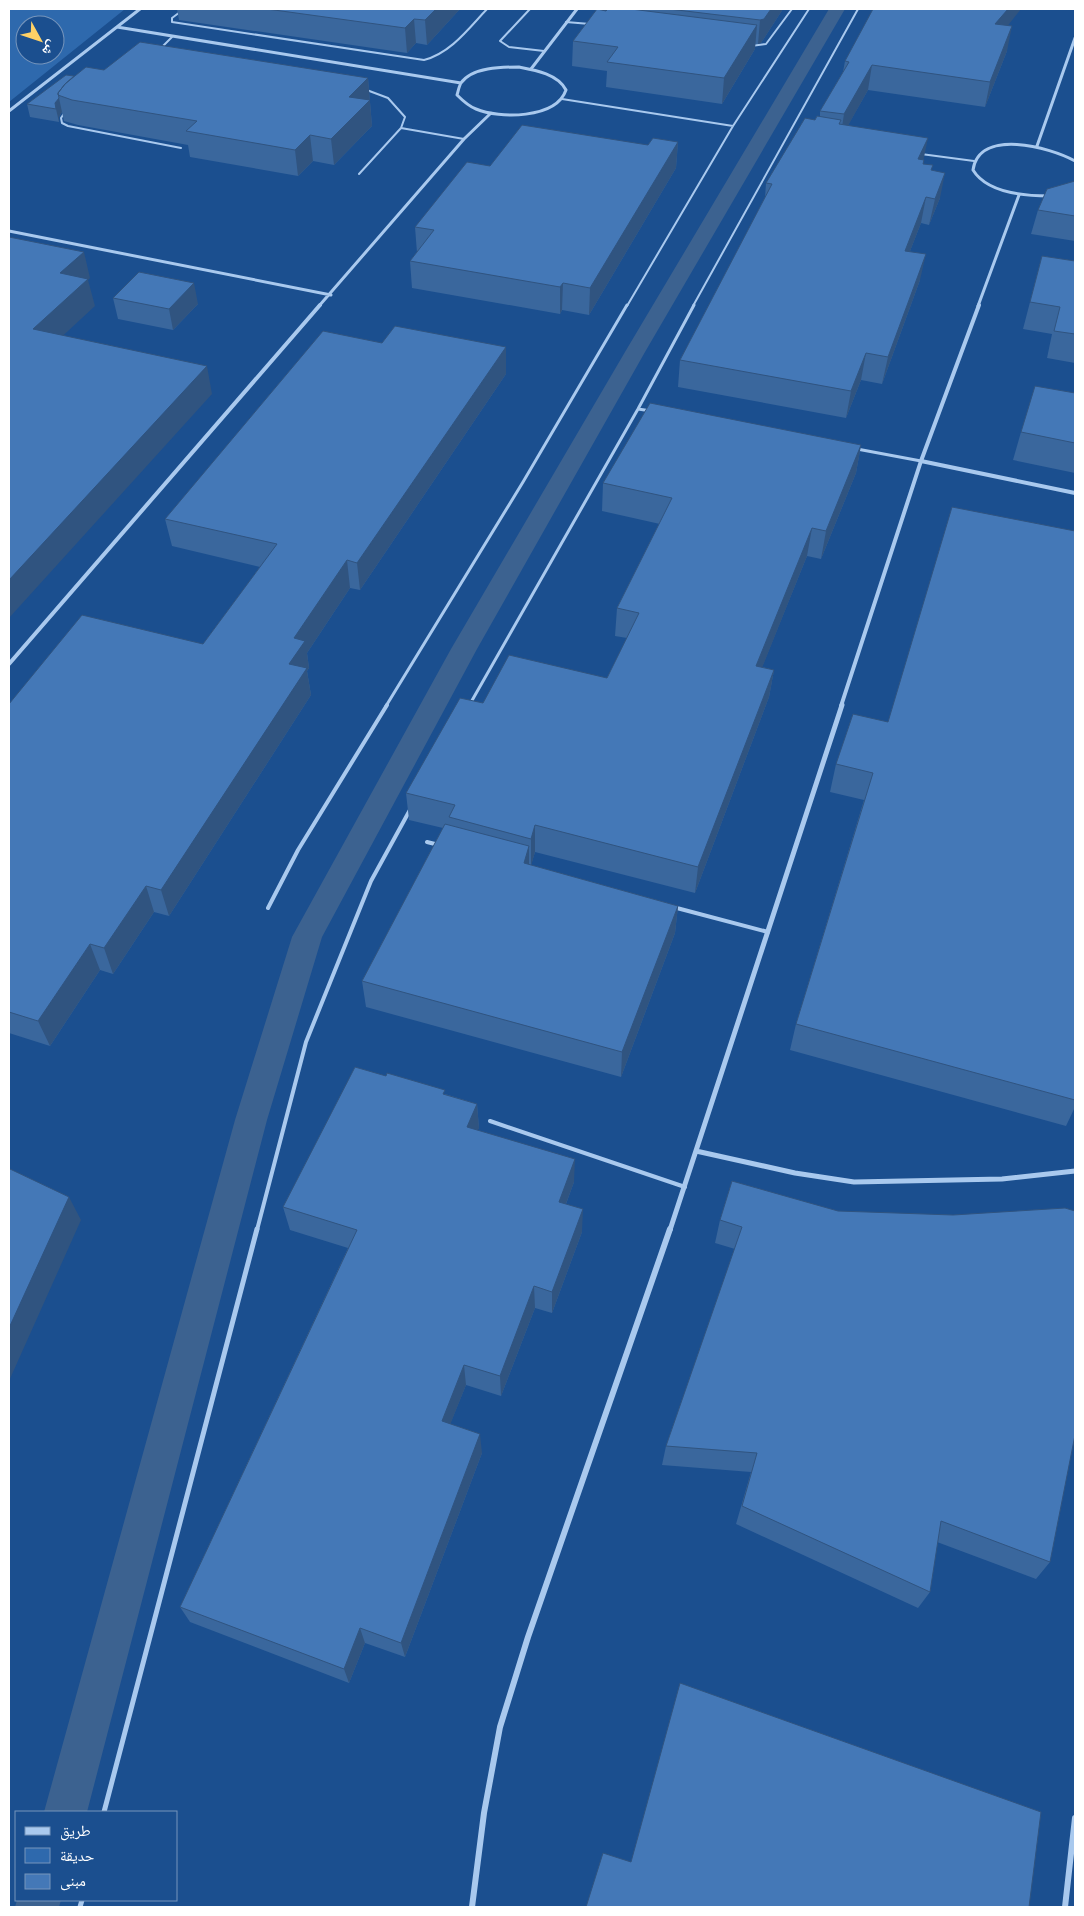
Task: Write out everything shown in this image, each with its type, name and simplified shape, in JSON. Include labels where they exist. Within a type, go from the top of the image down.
[{"type":"street","points":[[9,111],[140,9]]},
{"type":"street","points":[[531,69],[578,9]]},
{"type":"street","points":[[117,27],[461,83],[484,70],[507,67],[531,69],[551,75],[563,84],[565,91],[562,98],[547,108],[525,114],[491,113],[478,110],[461,100],[458,95],[461,83]]},
{"type":"street","points":[[1038,146],[1075,38]]},
{"type":"street","points":[[9,664],[464,139],[491,113]]},
{"type":"street","points":[[1055,196],[1019,195],[995,188],[978,177],[973,169],[974,161],[980,154],[990,149],[1004,146],[1038,146],[1054,150],[1075,161]]},
{"type":"street","points":[[472,1907],[484,1813],[500,1727],[528,1637],[685,1187],[921,461],[1019,195]]},
{"type":"street","points":[[9,231],[331,294]]},
{"type":"street","points":[[921,461],[1075,492]]},
{"type":"street","points":[[696,1151],[795,1173],[854,1182],[1002,1179],[1075,1172]]},
{"type":"street","points":[[1065,1907],[1075,1818]]},
{"type":"lane","points":[[184,9],[172,18],[172,22],[424,60],[434,58],[444,52],[487,9]]},
{"type":"lane","points":[[530,9],[500,41],[509,47],[544,51]]},
{"type":"lane","points":[[743,45],[758,47],[766,44],[792,9]]},
{"type":"lane","points":[[268,908],[298,850],[523,482],[733,126],[809,9]]},
{"type":"lane","points":[[469,706],[638,408],[757,188],[858,9]]},
{"type":"lane","points":[[566,22],[594,24]]},
{"type":"lane","points":[[156,52],[172,37]]},
{"type":"lane","points":[[358,88],[381,94],[398,105],[405,117],[401,128],[359,174]]},
{"type":"lane","points":[[562,98],[733,126]]},
{"type":"lane","points":[[69,107],[61,118],[62,123],[68,126],[181,148]]},
{"type":"lane","points":[[401,128],[464,139]]},
{"type":"lane","points":[[915,153],[974,161]]},
{"type":"lane","points":[[638,408],[657,412]]},
{"type":"lane","points":[[852,449],[921,461]]},
{"type":"lane","points":[[104,1811],[306,1042],[371,881],[416,799]]},
{"type":"lane","points":[[427,842],[446,847]]},
{"type":"lane","points":[[664,905],[768,932]]},
{"type":"lane","points":[[490,1121],[685,1187]]},
{"type":"green space","points":[[9,9],[125,9],[65,57],[65,15],[15,15],[15,65],[55,65],[9,102]]},
{"type":"building","points":[[267,9],[436,9],[425,20],[414,19],[405,28]]},
{"type":"building","points":[[597,9],[606,11],[608,9],[631,9],[757,25],[724,78],[607,62],[618,47],[573,41]]},
{"type":"building","points":[[669,9],[771,9],[764,19],[760,20]]},
{"type":"building","points":[[873,9],[1008,9],[995,24],[1012,26],[990,82],[872,65],[844,114],[820,111],[849,62],[845,61]]},
{"type":"building","points":[[140,42],[368,78],[349,97],[370,100],[331,139],[310,135],[295,150],[186,131],[197,121],[72,100],[58,95],[65,84],[86,67],[104,70]]},
{"type":"building","points":[[66,75],[74,76],[58,93],[59,98],[55,103],[56,109],[27,104]]},
{"type":"building","points":[[817,116],[841,120],[839,124],[928,138],[918,159],[924,160],[923,164],[933,165],[931,170],[945,173],[935,199],[926,197],[905,251],[926,254],[888,357],[866,353],[851,391],[680,360],[772,184],[766,183],[805,118],[815,120]]},
{"type":"building","points":[[522,125],[648,145],[653,138],[678,142],[590,288],[563,283],[560,287],[410,261],[434,230],[415,227],[467,162],[490,166]]},
{"type":"building","points":[[1075,181],[1075,216],[1038,210],[1047,189]]},
{"type":"building","points":[[9,237],[84,252],[60,273],[88,279],[33,329],[207,366],[9,580]]},
{"type":"building","points":[[1042,256],[1075,261],[1075,334],[1054,331],[1060,307],[1030,302]]},
{"type":"building","points":[[139,272],[194,283],[169,309],[113,298]]},
{"type":"building","points":[[395,326],[506,347],[357,563],[347,560],[294,638],[305,641],[289,664],[307,668],[161,890],[146,886],[104,948],[90,944],[38,1021],[9,1012],[9,704],[82,615],[203,644],[277,544],[165,519],[323,331],[382,343]]},
{"type":"building","points":[[1035,386],[1075,393],[1075,443],[1021,432]]},
{"type":"building","points":[[650,403],[861,445],[826,531],[812,528],[756,666],[774,670],[698,867],[535,825],[531,839],[449,817],[455,805],[406,793],[460,698],[483,703],[509,655],[607,678],[639,613],[617,608],[672,498],[603,483]]},
{"type":"building","points":[[952,507],[1075,531],[1075,1100],[796,1024],[873,773],[836,764],[853,714],[888,722]]},
{"type":"building","points":[[445,824],[529,846],[524,863],[678,906],[622,1052],[362,981]]},
{"type":"building","points":[[355,1067],[386,1076],[387,1073],[445,1090],[443,1094],[477,1104],[467,1127],[575,1159],[559,1202],[583,1209],[552,1292],[534,1286],[500,1376],[464,1365],[442,1421],[480,1434],[401,1643],[360,1628],[344,1669],[180,1607],[357,1230],[283,1207]]},
{"type":"building","points":[[9,1170],[69,1197],[9,1328]]},
{"type":"building","points":[[732,1181],[838,1211],[953,1215],[1065,1208],[1075,1211],[1075,1435],[1050,1562],[941,1521],[930,1592],[742,1506],[757,1453],[666,1446],[742,1227],[720,1220]]},
{"type":"building","points":[[680,1683],[1041,1812],[1029,1907],[586,1907],[603,1853],[631,1862]]},
{"type":"waterway","points":[[65,1811],[251,1120],[307,937],[464,649],[635,352],[837,9]]},
{"type":"waterway","points":[[37,1907],[39,1901]]}]
